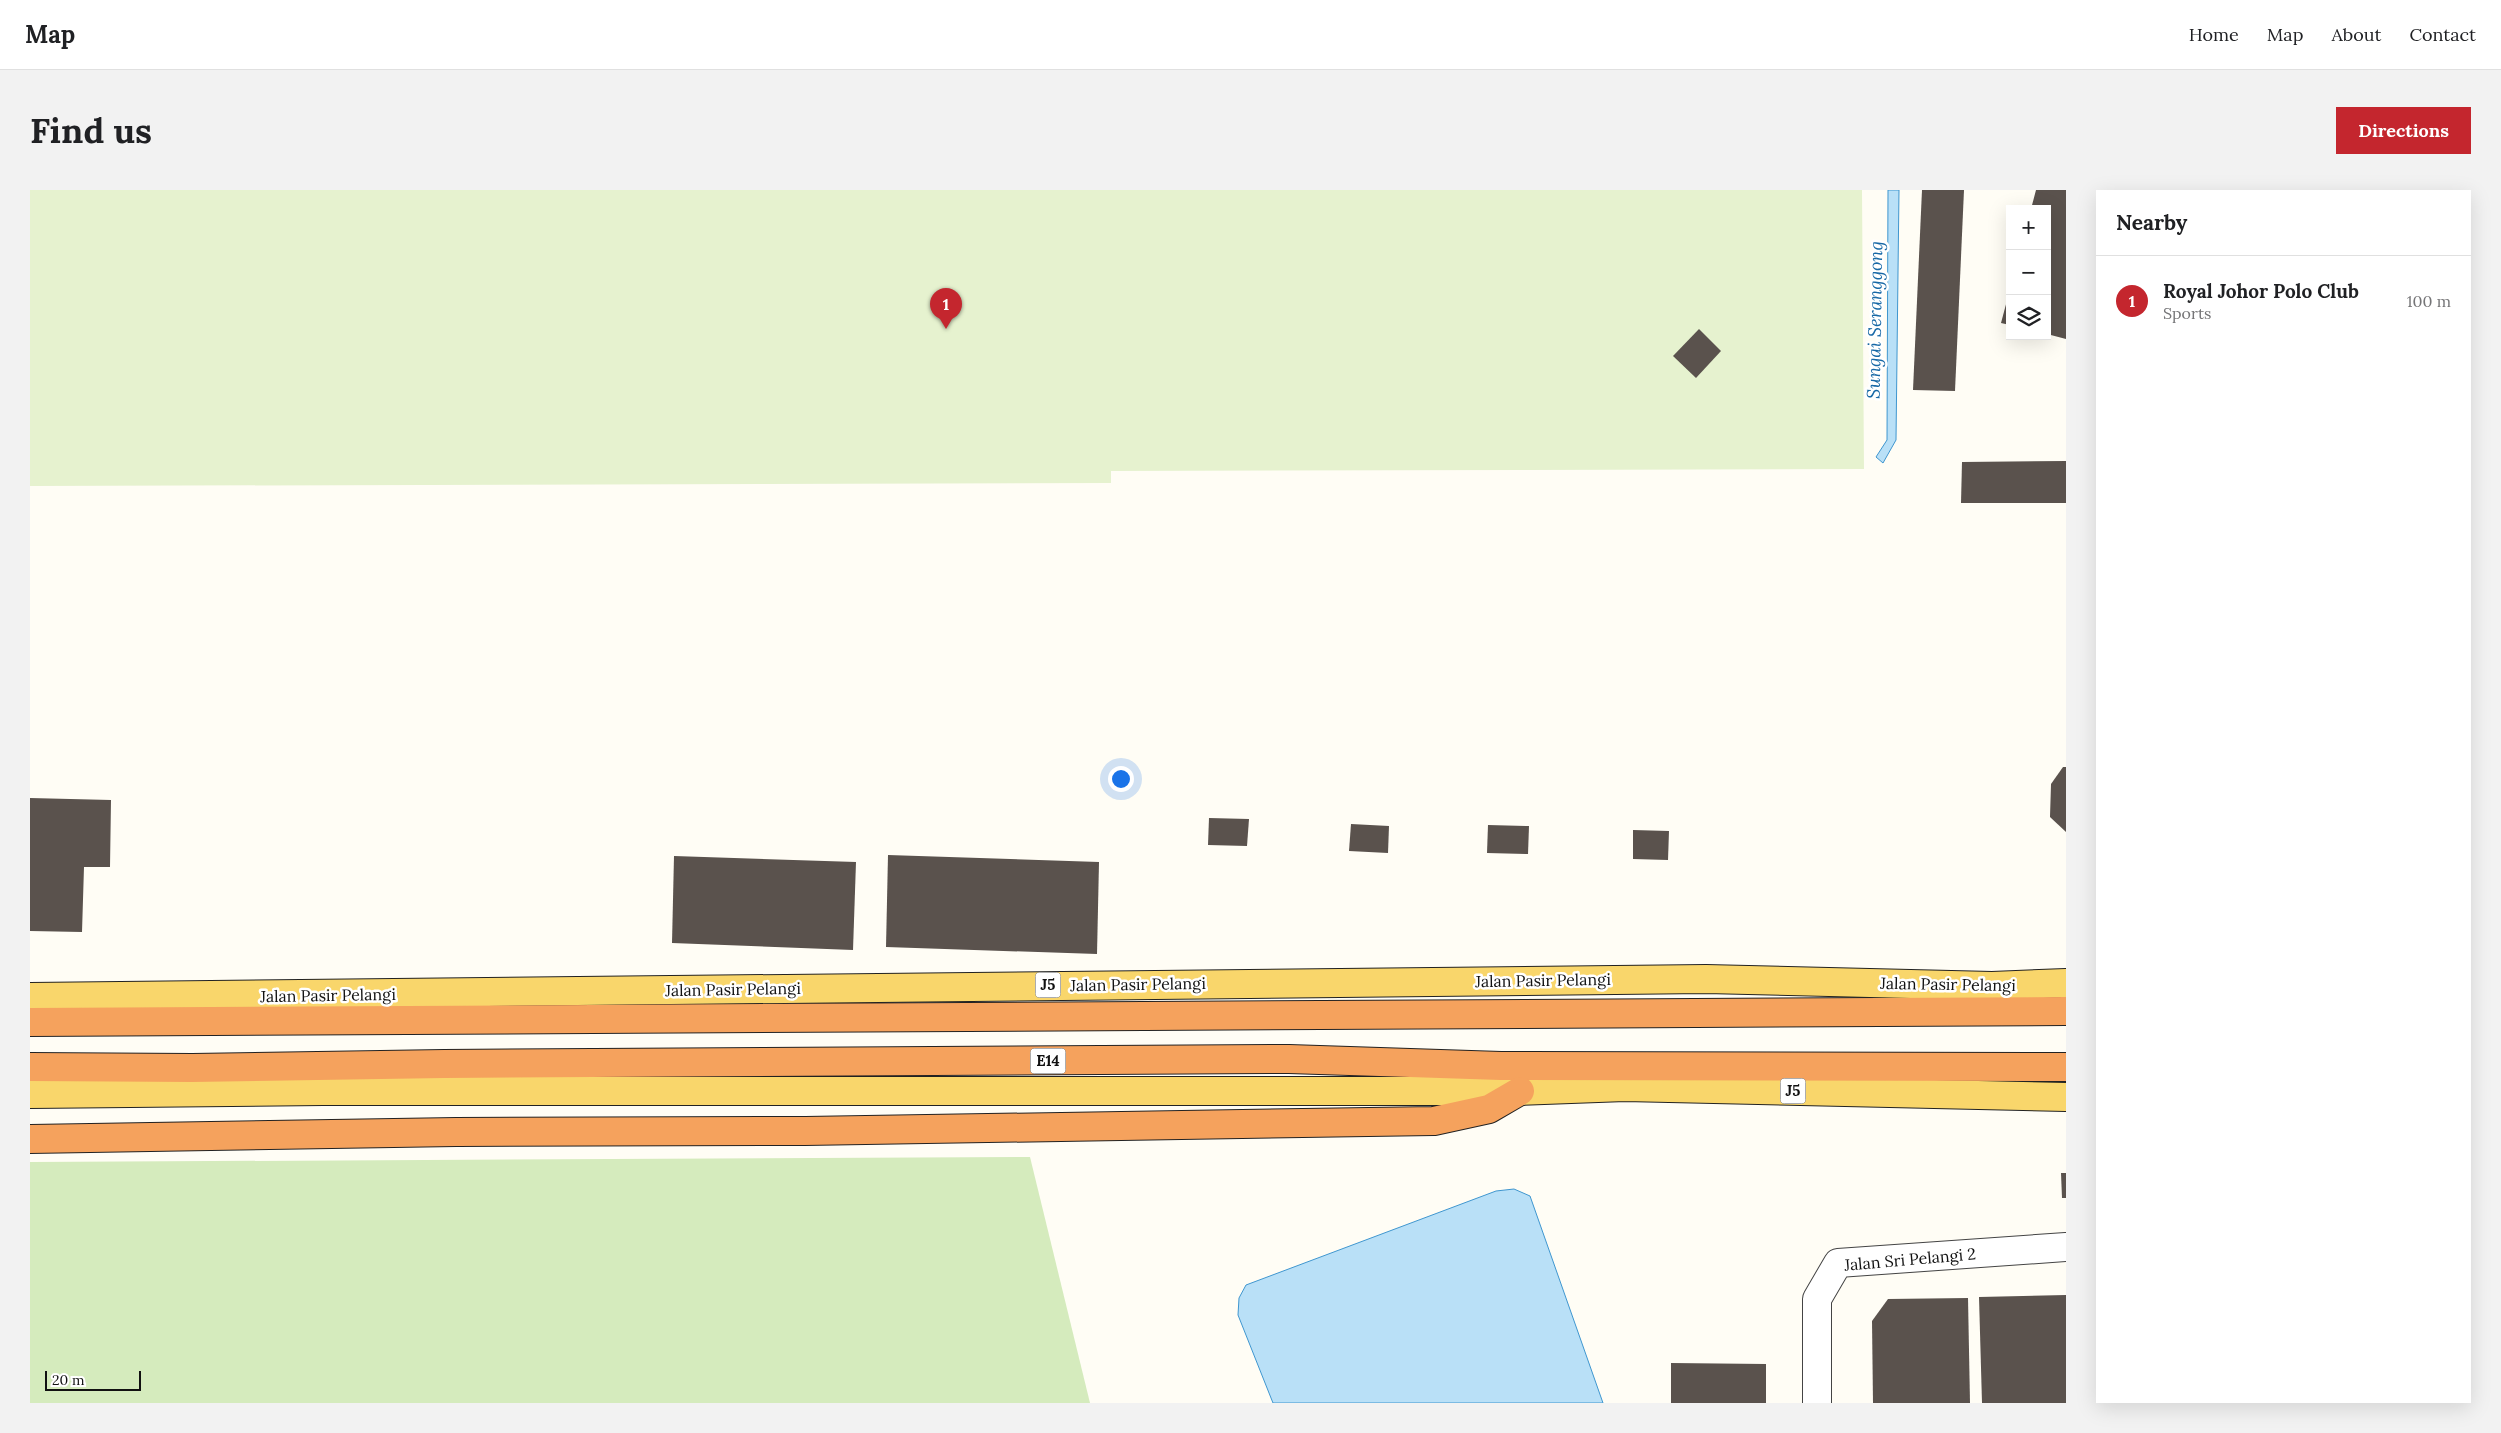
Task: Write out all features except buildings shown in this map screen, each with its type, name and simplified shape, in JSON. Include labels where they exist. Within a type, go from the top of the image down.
[{"type":"highway","points":[[30,1022],[2066,1011]]},
{"type":"highway","name":"E14","points":[[30,1067],[192,1068],[444,1064],[1290,1059],[1501,1066],[2066,1067]]},
{"type":"highway","points":[[30,1139],[456,1132],[795,1131],[1434,1121],[1489,1109],[1520,1092]]},
{"type":"main road","name":"Jalan Pasir Pelangi","points":[[30,997],[1686,979],[1992,986],[2066,983]]},
{"type":"main road","name":"J5","points":[[30,1094],[323,1092],[1520,1092],[1625,1088],[2066,1097]]},
{"type":"street","name":"Jalan Sri Pelangi 2","points":[[1817,1403],[1816,1299],[1838,1263],[2066,1247]]},
{"type":"green space","points":[[30,190],[1862,190],[1864,469],[1111,471],[1111,483],[30,486]]},
{"type":"green space","points":[[1030,1157],[1090,1403],[30,1403],[30,1162]]},
{"type":"water","points":[[1888,190],[1899,190],[1896,440],[1883,463],[1876,457],[1887,440]]},
{"type":"water","points":[[1514,1189],[1530,1196],[1603,1403],[1273,1403],[1238,1315],[1239,1298],[1246,1285],[1496,1191]]},
{"type":"place","name":"Royal Johor Polo Club","points":[[946,329]]},
{"type":"water label","name":"Sungai Seranggong","points":[[1875,320]]}]
